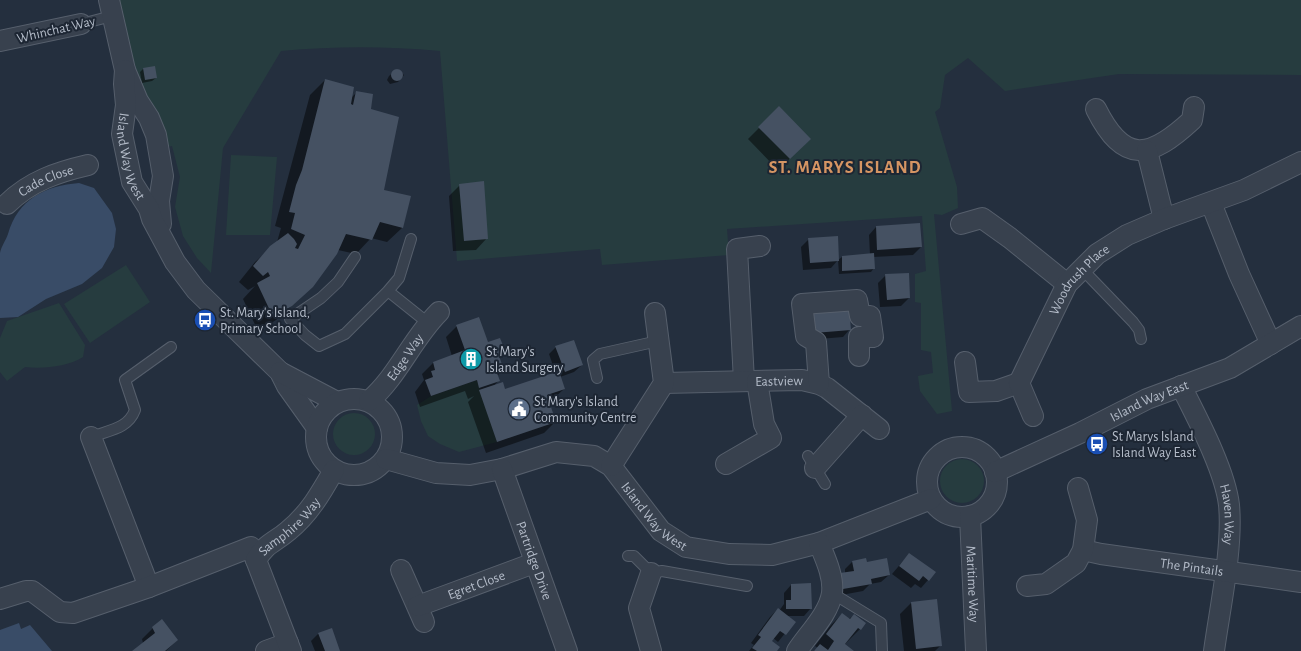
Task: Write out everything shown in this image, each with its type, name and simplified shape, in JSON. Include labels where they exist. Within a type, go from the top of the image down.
[{"type":"street","name":"Island Way West","points":[[111,8],[125,70],[156,135],[163,173],[159,207],[162,236]]},
{"type":"street","name":"Whinchat Way","points":[[0,41],[81,24]]},
{"type":"street","name":"Island Way West","points":[[125,70],[124,84],[126,105],[122,134],[130,172],[134,185],[149,209],[152,219],[175,262],[189,282],[280,372],[337,402]]},
{"type":"street","points":[[1096,108],[1107,128],[1118,141],[1130,149],[1147,151],[1158,147],[1192,120],[1194,107]]},
{"type":"street","points":[[1147,151],[1164,219]]},
{"type":"street","name":"Woodrush Place","points":[[1019,383],[1067,284],[1097,254],[1127,235],[1164,219],[1255,185],[1301,162]]},
{"type":"street","name":"Cade Close","points":[[2,204],[45,178],[88,165]]},
{"type":"street","points":[[1212,202],[1239,274],[1271,344]]},
{"type":"street","points":[[961,224],[982,218],[1010,238],[1067,284]]},
{"type":"street","points":[[726,464],[771,438],[764,424],[751,381],[737,249],[760,246]]},
{"type":"street","points":[[819,384],[816,342],[806,336],[802,304],[856,292],[860,316],[870,316],[873,337],[859,337],[859,356]]},
{"type":"street","points":[[611,466],[664,384],[655,313]]},
{"type":"street","name":"Edge Way","points":[[369,401],[384,388],[434,317]]},
{"type":"street","name":"Island Way East","points":[[995,472],[1080,433],[1148,399],[1181,386],[1206,379],[1230,368],[1301,326]]},
{"type":"street","points":[[965,362],[969,392],[996,390],[1019,383],[1033,416]]},
{"type":"street","name":"Island Way West","points":[[280,372],[287,386],[317,428]]},
{"type":"street","name":"Eastview","points":[[664,384],[802,380],[819,384],[879,429]]},
{"type":"street","name":"Haven Way","points":[[1181,386],[1197,418],[1224,482],[1228,504],[1229,529],[1214,651]]},
{"type":"street","points":[[353,398],[369,401],[379,407],[386,415],[391,426],[393,437],[391,448],[386,459],[378,467],[368,473],[356,475],[345,474],[334,470],[325,462],[319,452],[316,440],[317,428],[321,418],[328,408],[337,402],[353,398]]},
{"type":"street","points":[[816,469],[862,415]]},
{"type":"street","points":[[91,437],[142,590]]},
{"type":"street","points":[[960,447],[971,448],[982,454],[990,462],[995,472],[997,483],[995,494],[989,504],[981,512],[970,516],[959,517],[948,515],[938,508],[930,499],[927,488],[927,476],[935,461],[948,450],[960,447]]},
{"type":"street","name":"Island Way West","points":[[386,459],[436,473],[470,475],[502,469],[556,452],[594,456],[611,466],[661,531],[686,547],[729,554],[772,555],[819,543],[930,499]]},
{"type":"street","name":"Partridge Drive","points":[[502,469],[534,563],[567,651]]},
{"type":"street","name":"Samphire Way","points":[[290,647],[256,560],[263,548],[288,531],[314,505],[334,470]]},
{"type":"street","points":[[1027,586],[1046,584],[1062,574],[1076,563],[1083,550],[1087,520],[1078,488]]},
{"type":"street","name":"Maritime Way","points":[[970,516],[976,651]]},
{"type":"street","points":[[797,651],[825,611],[832,593],[830,571],[819,543]]},
{"type":"street","points":[[1,596],[26,590],[32,591],[60,612],[73,613],[142,590],[251,547],[256,560]]},
{"type":"street","name":"The Pintails","points":[[1083,550],[1101,554],[1301,582]]},
{"type":"street","name":"Egret Close","points":[[401,570],[421,614],[534,563]]},
{"type":"street","points":[[650,651],[639,608],[651,573]]},
{"type":"street","points":[[266,651],[290,647]]},
{"type":"lane","name":"Whinchat Way","points":[[81,24],[111,8]]},
{"type":"lane","points":[[355,257],[338,282],[321,298],[290,320],[319,346],[339,338],[388,291],[399,278],[411,239]]},
{"type":"lane","points":[[1082,269],[1133,322],[1139,330],[1141,338]]},
{"type":"lane","points":[[388,291],[434,317]]},
{"type":"lane","points":[[597,378],[593,360],[600,354],[658,341]]},
{"type":"lane","points":[[91,437],[127,424],[132,420],[135,410],[125,380],[171,347]]},
{"type":"lane","points":[[628,556],[634,556],[651,573],[662,572],[747,586]]},
{"type":"lane","points":[[832,593],[881,623],[882,651]]},
{"type":"green space","points":[[116,0],[1301,0],[1301,75],[1119,74],[1005,91],[968,58],[945,75],[940,108],[935,112],[957,187],[958,208],[942,215],[934,214],[952,411],[937,414],[920,391],[918,376],[933,373],[931,352],[921,350],[921,303],[915,302],[915,274],[926,271],[922,216],[727,229],[729,255],[602,265],[600,249],[457,261],[440,51],[360,47],[281,51],[223,148],[211,273],[197,258],[183,236],[175,207],[180,177],[172,146],[163,148],[142,90]]},
{"type":"green space","points":[[231,155],[277,157],[270,235],[226,235]]},
{"type":"green space","points":[[126,265],[150,302],[90,343],[64,304]]},
{"type":"green space","points":[[59,303],[85,345],[83,357],[62,365],[39,368],[25,367],[7,381],[0,372],[0,338],[7,321]]},
{"type":"green space","points":[[477,380],[497,442],[459,452],[440,444],[428,436],[421,421],[417,405],[431,396]]},
{"type":"green space","points":[[354,413],[369,419],[375,434],[369,449],[354,455],[339,449],[333,434],[339,419]]},
{"type":"green space","points":[[958,459],[966,459],[978,465],[984,477],[984,485],[978,497],[966,503],[958,503],[946,497],[940,485],[940,477],[946,465]]},
{"type":"water","points":[[79,183],[94,188],[112,213],[116,229],[114,247],[102,268],[82,284],[46,299],[18,317],[0,318],[0,253],[13,222],[26,203],[34,196],[55,187]]},
{"type":"water","points":[[19,623],[21,629],[30,625],[52,651],[0,651],[0,630]]},
{"type":"building","points":[[155,66],[157,78],[145,80],[143,68]]},
{"type":"building","points":[[399,69],[402,70],[402,80],[395,81],[392,80],[391,73],[392,70]]},
{"type":"building","points":[[325,79],[354,87],[351,104],[353,105],[356,91],[373,94],[371,109],[399,117],[384,190],[411,196],[403,228],[380,222],[372,240],[346,234],[337,254],[313,287],[292,306],[273,317],[257,283],[270,276],[268,272],[263,276],[253,266],[270,246],[288,233],[297,244],[295,248],[298,249],[305,235],[291,229],[295,213],[289,212],[296,185],[302,170]]},
{"type":"building","points":[[779,106],[811,139],[790,159],[758,127]]},
{"type":"building","points":[[484,181],[488,239],[464,241],[459,184]]},
{"type":"building","points":[[920,223],[922,247],[877,250],[876,226]]},
{"type":"building","points":[[838,236],[839,261],[810,263],[808,238]]},
{"type":"building","points":[[874,253],[875,269],[842,271],[842,256]]},
{"type":"building","points":[[909,273],[910,298],[887,300],[885,274]]},
{"type":"building","points":[[849,307],[851,330],[814,333],[812,311]]},
{"type":"building","name":"St Mary's Island Surgery","points":[[479,317],[488,342],[500,338],[506,353],[499,356],[504,370],[497,373],[500,381],[479,388],[477,380],[431,396],[425,380],[433,377],[431,371],[435,370],[433,362],[465,350],[456,325]]},
{"type":"building","points":[[574,340],[583,365],[565,372],[555,346]]},
{"type":"building","name":"St Mary's Island Community Centre","points":[[559,371],[565,389],[547,395],[556,422],[497,442],[479,390],[503,382],[505,389]]},
{"type":"building","points":[[909,553],[936,572],[929,581],[923,576],[919,581],[899,566]]},
{"type":"building","points":[[866,558],[867,562],[887,558],[890,575],[871,579],[872,584],[843,589],[840,573],[854,571],[852,561]]},
{"type":"building","points":[[811,583],[812,609],[786,609],[786,600],[791,600],[791,584]]},
{"type":"building","points":[[937,599],[942,646],[916,649],[911,602]]},
{"type":"building","points":[[778,608],[796,622],[786,635],[780,631],[772,641],[780,647],[777,651],[757,651],[752,648],[761,637],[758,635]]},
{"type":"building","points":[[842,613],[850,619],[854,614],[866,623],[861,630],[858,628],[845,644],[854,651],[814,651],[820,644],[828,650],[834,641],[826,634]]},
{"type":"building","points":[[162,619],[178,640],[165,651],[132,651],[155,633],[152,627]]},
{"type":"building","points":[[332,628],[340,651],[325,651],[318,633]]},
{"type":"place","name":"St. Mary's Island, Primary School","points":[[205,320]]},
{"type":"place","name":"St Mary's Island Surgery","points":[[471,359]]},
{"type":"place","name":"St Mary's Island Community Centre","points":[[519,409]]},
{"type":"place","name":"St Marys Island Island Way East","points":[[1097,444]]},
{"type":"district","name":"ST. MARYS ISLAND","points":[[845,167]]}]
